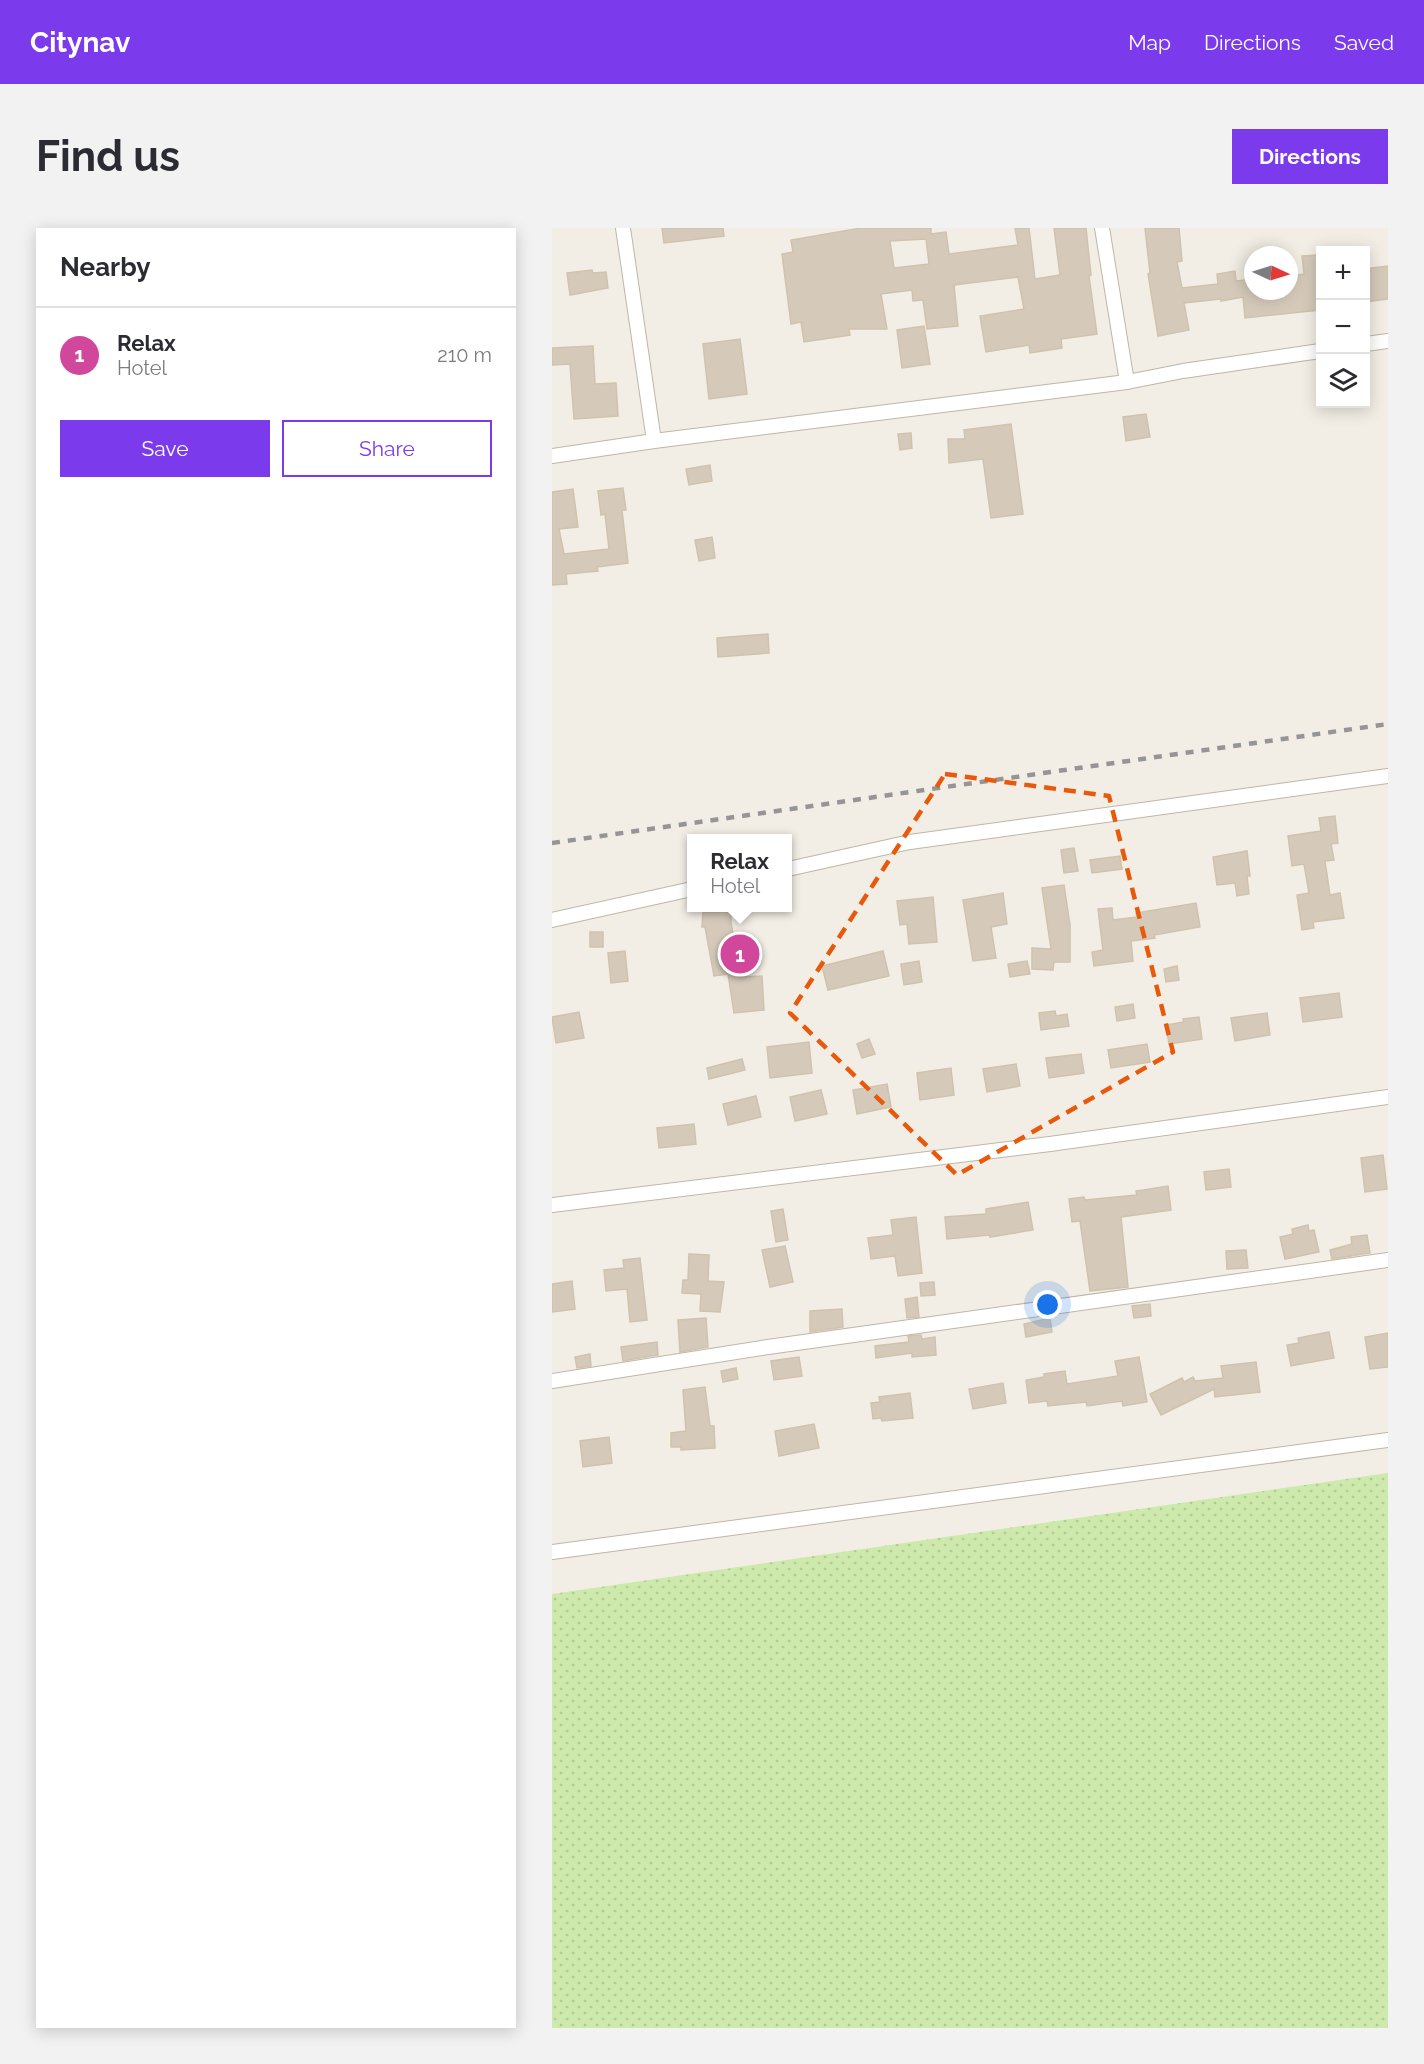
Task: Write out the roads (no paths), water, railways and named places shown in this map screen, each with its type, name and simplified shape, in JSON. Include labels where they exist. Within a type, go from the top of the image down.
[{"type":"street","points":[[623,228],[654,441]]},
{"type":"street","points":[[1102,228],[1127,382]]},
{"type":"street","points":[[1370,343],[1388,341]]},
{"type":"street","points":[[552,456],[654,441],[1127,382],[1183,371],[1316,352]]},
{"type":"street","points":[[792,867],[910,842],[1388,776]]},
{"type":"street","points":[[552,920],[687,890]]},
{"type":"street","points":[[552,1205],[1061,1142],[1388,1097]]},
{"type":"street","points":[[552,1381],[768,1347],[1388,1260]]},
{"type":"street","points":[[552,1552],[1388,1440]]},
{"type":"railway","points":[[552,843],[1388,724]]},
{"type":"place","name":"Relax","points":[[740,954]]}]
